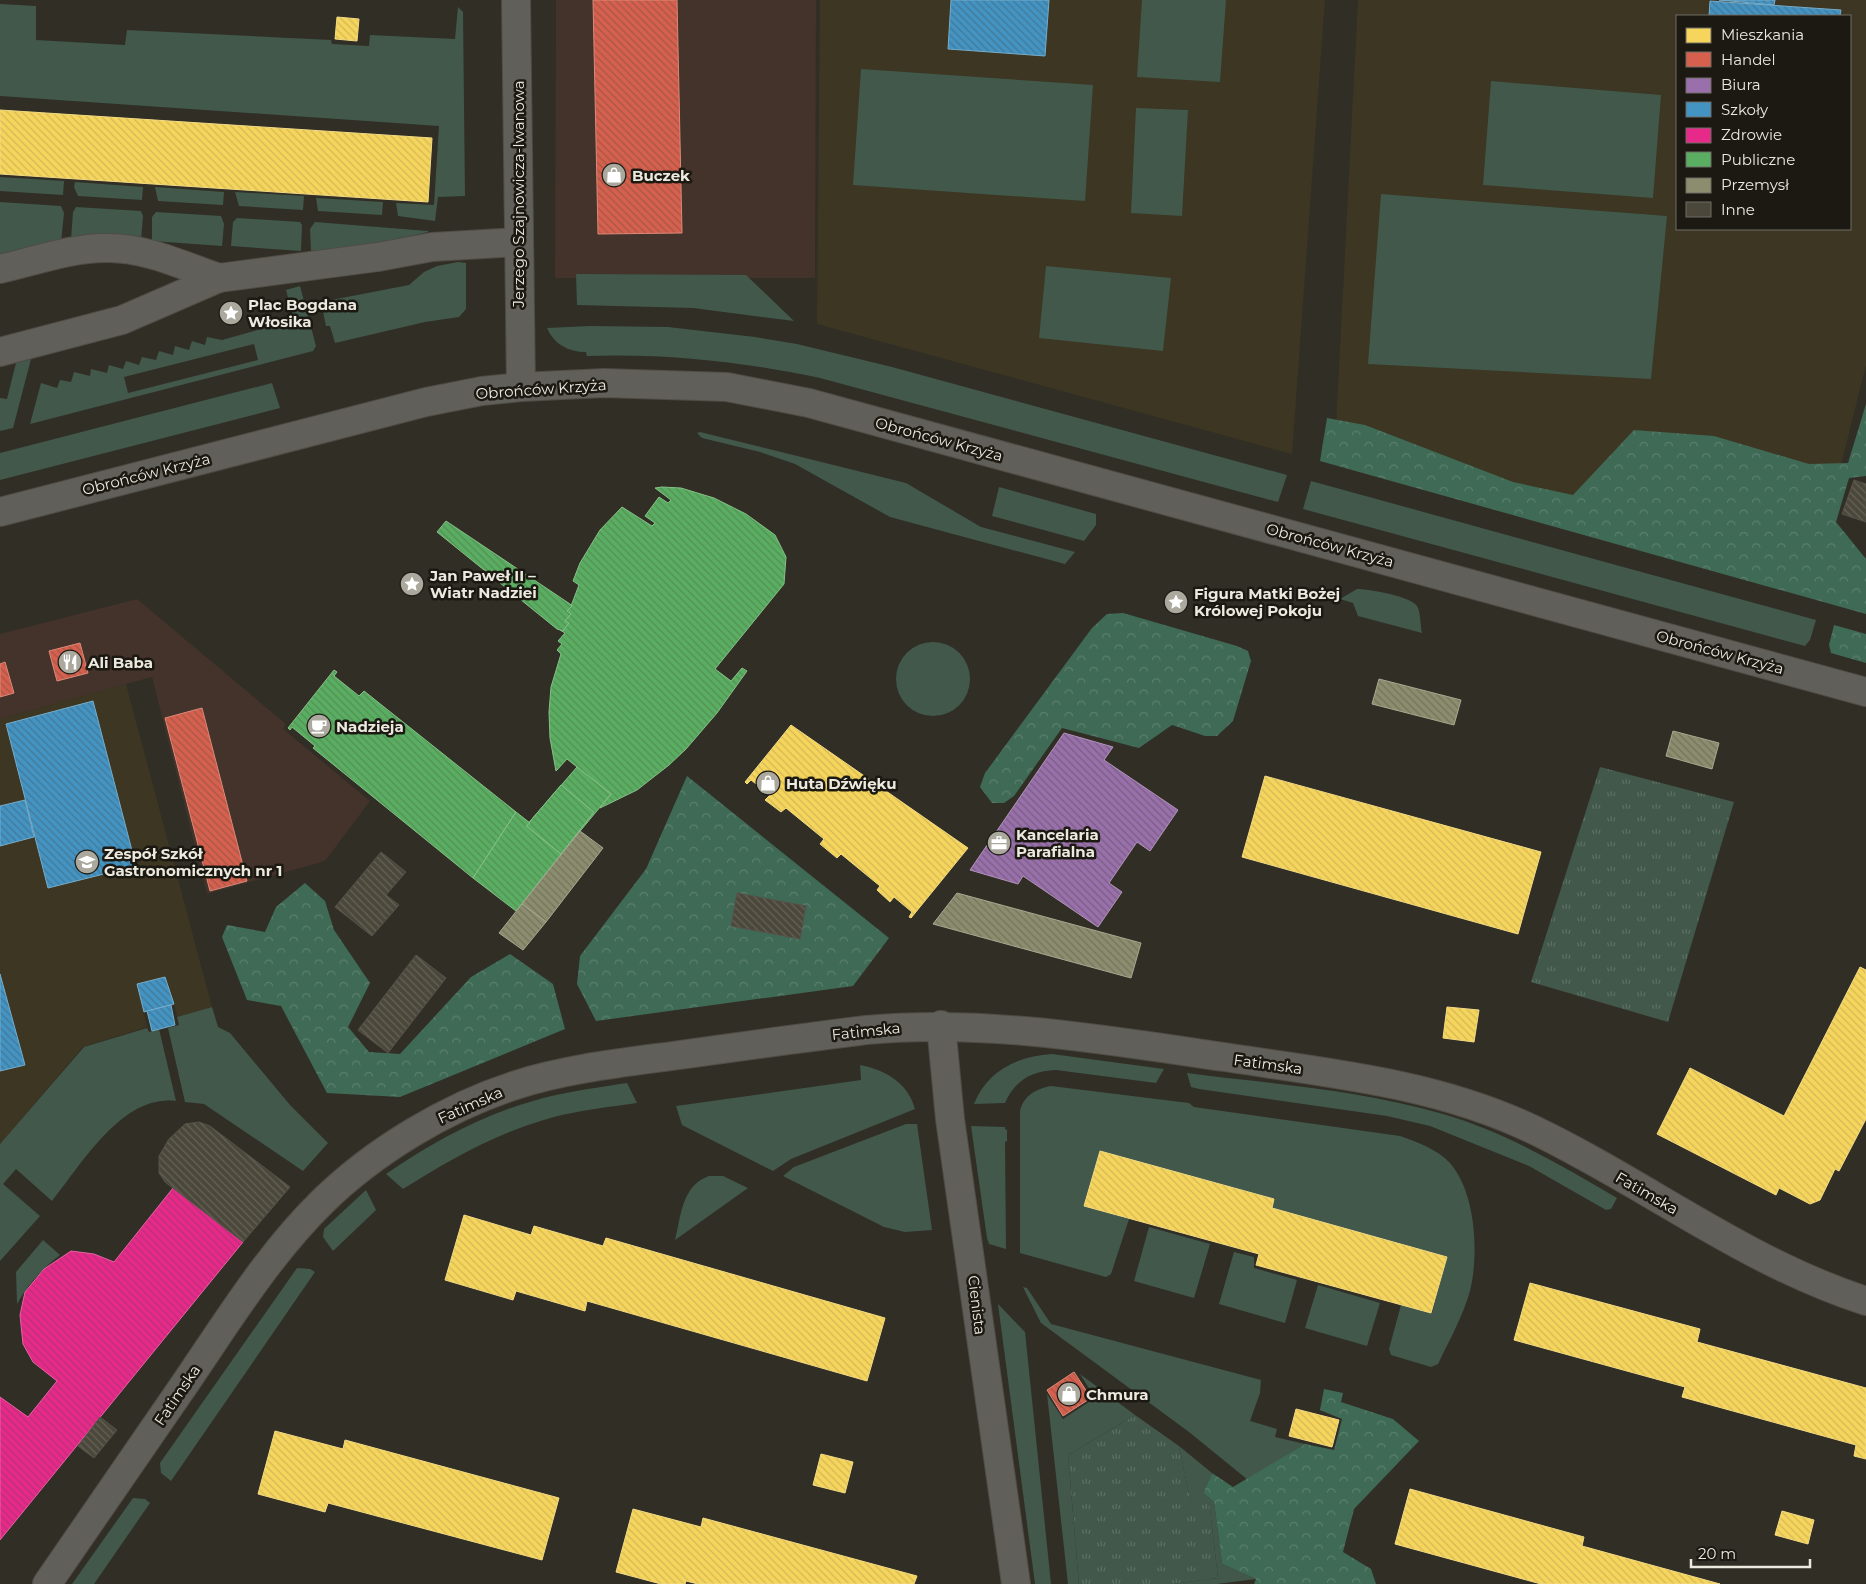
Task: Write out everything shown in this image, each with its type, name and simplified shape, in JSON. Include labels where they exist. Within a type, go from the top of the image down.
[{"type":"street","name":"Jerzego Szajnowicza-Iwanowa","points":[[516,0],[521,387]]},
{"type":"street","points":[[0,352],[122,320],[219,278],[378,257],[432,247],[519,242]]},
{"type":"street","points":[[0,269],[81,250],[108,248],[146,254],[219,278]]},
{"type":"street","name":"Obrońców Krzyża","points":[[0,512],[426,402],[482,391],[579,383],[698,384],[751,390],[809,403],[1866,692]]},
{"type":"street","name":"Fatimska","points":[[46,1584],[243,1299],[293,1234],[324,1200],[364,1166],[422,1127],[469,1102],[518,1084],[605,1064],[866,1030],[941,1026],[1015,1030],[1178,1050],[1389,1082],[1432,1092],[1486,1109],[1532,1129],[1742,1248],[1806,1278],[1866,1301]]},
{"type":"street","name":"Cienista","points":[[941,1026],[950,1119],[972,1263],[1016,1584]]},
{"type":"shaded area","points":[[556,0],[816,0],[815,278],[555,278]]},
{"type":"shaded area","points":[[820,0],[1325,0],[1292,454],[817,324]]},
{"type":"shaded area","points":[[1358,0],[1866,0],[1866,365],[1808,597],[1334,465]]},
{"type":"shaded area","points":[[137,599],[286,724],[283,729],[370,801],[325,861],[207,894],[152,677],[0,719],[0,634]]},
{"type":"shaded area","name":"Zespół Szkół Gastronomicznych nr 1","points":[[126,684],[212,1007],[177,1017],[174,1004],[144,1012],[147,1027],[83,1047],[0,1144],[0,719]]},
{"type":"green space","points":[[1142,0],[1226,0],[1220,82],[1137,77]]},
{"type":"green space","points":[[0,4],[36,6],[36,40],[125,45],[127,30],[331,40],[332,44],[369,46],[370,35],[455,39],[458,7],[463,12],[465,196],[438,197],[435,221],[398,216],[396,203],[434,205],[439,126],[0,96]]},
{"type":"green space","points":[[861,69],[1093,85],[1085,201],[853,185]]},
{"type":"green space","points":[[1491,81],[1661,95],[1653,198],[1483,185]]},
{"type":"green space","points":[[1136,108],[1188,110],[1182,216],[1131,213]]},
{"type":"green space","points":[[0,177],[64,181],[63,195],[0,191]]},
{"type":"green space","points":[[75,182],[143,187],[142,200],[78,196],[74,187]]},
{"type":"green space","points":[[155,187],[224,192],[223,205],[158,201]]},
{"type":"green space","points":[[235,192],[304,196],[303,210],[239,206]]},
{"type":"green space","points":[[1381,194],[1667,216],[1651,379],[1368,364]]},
{"type":"green space","points":[[316,198],[383,202],[382,215],[318,211]]},
{"type":"green space","points":[[0,202],[61,206],[64,213],[61,242],[0,257]]},
{"type":"green space","points":[[76,207],[141,211],[143,216],[141,240],[71,240],[73,212]]},
{"type":"green space","points":[[156,212],[221,216],[224,224],[222,246],[152,241],[152,217]]},
{"type":"green space","points":[[237,218],[300,222],[302,225],[301,251],[231,246],[233,222]]},
{"type":"green space","points":[[315,222],[428,232],[357,249],[311,251],[310,229]]},
{"type":"green space","points":[[458,262],[466,263],[466,309],[459,317],[425,322],[335,343],[330,326],[326,326],[321,302],[409,285],[424,272],[437,266]]},
{"type":"green space","points":[[1046,266],[1171,278],[1163,351],[1039,338]]},
{"type":"green space","points":[[576,274],[746,275],[794,321],[693,308],[577,305]]},
{"type":"green space","points":[[300,286],[316,346],[313,351],[30,424],[41,383],[57,388],[60,380],[71,382],[74,372],[90,376],[91,369],[107,373],[109,365],[123,369],[126,361],[139,365],[142,357],[156,360],[159,351],[173,355],[175,346],[189,350],[192,341],[205,345],[207,337],[222,340],[294,320],[286,290]],"holes":[[[254,344],[258,360],[128,393],[124,377]]]},
{"type":"green space","points":[[590,326],[668,327],[797,344],[892,367],[1287,475],[1278,502],[820,378],[763,367],[675,357],[587,356],[586,352],[573,351],[562,346],[550,334],[547,328]]},
{"type":"green space","points":[[31,359],[13,428],[0,431],[0,398],[7,399],[16,363]]},
{"type":"green space","points":[[272,383],[280,408],[0,480],[0,453]]},
{"type":"green space","points":[[1866,404],[1866,476],[1849,478],[1836,522],[1866,559],[1866,614],[1320,461],[1327,418],[1365,425],[1513,482],[1573,495],[1634,430],[1714,436],[1809,464],[1848,463]]},
{"type":"green space","points":[[700,432],[906,483],[981,527],[1075,552],[1065,564],[890,517],[795,464],[760,452],[702,438],[697,433]]},
{"type":"green space","points":[[1311,481],[1816,620],[1810,640],[1805,646],[1303,509]]},
{"type":"green space","points":[[999,487],[1096,514],[1096,525],[1084,541],[992,516]]},
{"type":"green space","points":[[1357,589],[1389,594],[1413,602],[1418,609],[1422,633],[1358,616],[1353,603],[1340,599]]},
{"type":"green space","points":[[1123,613],[1237,646],[1248,651],[1251,661],[1233,721],[1217,736],[1205,736],[1172,725],[1139,748],[1062,728],[1014,796],[1004,803],[992,803],[980,787],[985,773],[1092,628],[1107,614]]},
{"type":"green space","points":[[1834,625],[1866,634],[1866,663],[1831,653],[1829,645]]},
{"type":"green space","points":[[933,642],[954,648],[964,658],[970,679],[964,700],[954,710],[933,716],[912,710],[902,700],[896,679],[902,658],[912,648]]},
{"type":"green space","points":[[1600,767],[1734,802],[1668,1022],[1531,982]]},
{"type":"green space","points":[[687,776],[889,938],[853,986],[596,1021],[577,984],[580,956],[646,869]]},
{"type":"green space","points":[[305,883],[325,901],[334,930],[370,983],[348,1027],[369,1052],[400,1054],[471,977],[510,954],[553,984],[565,1029],[400,1097],[327,1093],[281,1006],[247,1000],[222,937],[227,925],[265,932],[276,907]]},
{"type":"green space","points":[[212,1007],[218,1027],[230,1033],[290,1105],[328,1143],[303,1171],[204,1104],[185,1102],[168,1028],[179,1025],[177,1017]]},
{"type":"green space","points":[[147,1028],[149,1032],[159,1029],[176,1101],[156,1102],[138,1108],[121,1120],[90,1151],[52,1201],[16,1169],[3,1184],[40,1216],[0,1261],[0,1144],[84,1047]]},
{"type":"green space","points":[[1052,1054],[1164,1069],[1156,1083],[1056,1070],[1039,1072],[1019,1083],[1005,1103],[974,1104],[987,1083],[1005,1067],[1027,1058]]},
{"type":"green space","points":[[860,1065],[879,1070],[895,1079],[907,1092],[915,1109],[791,1159],[773,1171],[682,1125],[676,1106],[861,1080]]},
{"type":"green space","points":[[1187,1073],[1348,1093],[1443,1114],[1466,1121],[1532,1150],[1617,1198],[1611,1209],[1606,1210],[1529,1166],[1430,1126],[1387,1116],[1199,1089],[1191,1087]]},
{"type":"green space","points":[[627,1083],[637,1103],[595,1109],[533,1123],[476,1147],[403,1189],[386,1174],[438,1141],[494,1114],[556,1095]]},
{"type":"green space","points":[[1051,1086],[1189,1103],[1194,1107],[1400,1136],[1420,1143],[1445,1158],[1459,1176],[1470,1207],[1473,1224],[1474,1260],[1473,1276],[1467,1300],[1438,1364],[1431,1367],[1391,1355],[1389,1349],[1401,1305],[1432,1313],[1447,1257],[1272,1208],[1274,1199],[1100,1151],[1085,1206],[1129,1219],[1111,1274],[1106,1277],[1020,1253],[1020,1111],[1024,1101],[1031,1094]]},
{"type":"green space","points":[[906,1124],[917,1124],[932,1230],[905,1232],[884,1227],[783,1176],[794,1167]]},
{"type":"green space","points":[[971,1126],[1005,1127],[1007,1130],[1007,1141],[1005,1142],[1006,1249],[989,1244],[987,1238]]},
{"type":"green space","points":[[709,1176],[723,1176],[748,1188],[675,1240],[681,1212],[688,1194],[700,1180]]},
{"type":"green space","points":[[366,1190],[376,1210],[333,1251],[323,1237],[324,1229]]},
{"type":"green space","points":[[1149,1227],[1210,1244],[1194,1298],[1134,1281]]},
{"type":"green space","points":[[43,1240],[60,1255],[36,1277],[17,1304],[16,1272]]},
{"type":"green space","points":[[1234,1252],[1254,1257],[1254,1268],[1297,1280],[1285,1323],[1219,1304]]},
{"type":"green space","points":[[297,1268],[310,1269],[315,1272],[171,1481],[161,1473],[160,1463]]},
{"type":"green space","points":[[1318,1285],[1380,1303],[1367,1346],[1305,1328]]},
{"type":"green space","points":[[1023,1287],[1027,1288],[1051,1324],[1261,1380],[1260,1393],[1250,1421],[1277,1429],[1275,1437],[1305,1444],[1248,1480],[1189,1432],[1041,1323]]},
{"type":"green space","points":[[998,1304],[1025,1332],[1051,1584],[1035,1584]]},
{"type":"green space","points":[[1080,1374],[1135,1415],[1068,1455],[1079,1584],[1068,1584],[1047,1394],[1063,1419],[1095,1398]]},
{"type":"green space","points":[[1324,1389],[1343,1393],[1341,1402],[1393,1419],[1419,1441],[1354,1509],[1343,1552],[1371,1569],[1376,1584],[1254,1584],[1256,1579],[1222,1564],[1214,1502],[1203,1493],[1212,1473],[1233,1487],[1305,1444],[1334,1450],[1342,1419],[1320,1410]]},
{"type":"green space","points":[[1135,1415],[1179,1446],[1191,1503],[1209,1501],[1218,1578],[1172,1584],[1079,1584],[1068,1455]]},
{"type":"green space","points":[[1179,1446],[1212,1473],[1203,1493],[1214,1502],[1222,1564],[1256,1579],[1217,1584],[1172,1584],[1218,1578],[1209,1502],[1191,1504]]},
{"type":"green space","points":[[133,1498],[145,1499],[150,1503],[94,1584],[72,1584]]},
{"type":"building: Mieszkania","points":[[337,17],[359,19],[357,41],[335,39]]},
{"type":"building: Mieszkania","points":[[0,110],[432,138],[428,202],[0,174]]},
{"type":"building: Mieszkania","points":[[791,725],[968,848],[911,918],[909,917],[912,912],[894,897],[890,902],[877,890],[880,886],[841,854],[837,858],[820,844],[824,839],[786,808],[781,812],[765,800],[770,795],[751,780],[747,784],[745,782]]},
{"type":"building: Mieszkania","points":[[1265,776],[1541,852],[1518,934],[1242,857]]},
{"type":"building: Mieszkania","points":[[1860,967],[1866,970],[1866,1119],[1839,1171],[1835,1169],[1820,1200],[1810,1204],[1779,1188],[1776,1195],[1657,1134],[1690,1068],[1784,1116]]},
{"type":"building: Mieszkania","points":[[1447,1007],[1479,1010],[1474,1042],[1443,1038]]},
{"type":"building: Mieszkania","points":[[1100,1151],[1274,1199],[1272,1208],[1447,1257],[1431,1313],[1256,1265],[1259,1254],[1084,1206]]},
{"type":"building: Mieszkania","points":[[464,1215],[531,1235],[534,1226],[603,1246],[606,1238],[885,1318],[867,1381],[587,1301],[585,1311],[516,1291],[513,1300],[445,1280]]},
{"type":"building: Mieszkania","points":[[1530,1283],[1700,1329],[1697,1342],[1866,1388],[1866,1459],[1854,1456],[1856,1445],[1682,1397],[1685,1387],[1514,1340]]},
{"type":"building: Mieszkania","points":[[1296,1409],[1339,1420],[1332,1447],[1289,1436]]},
{"type":"building: Mieszkania","points":[[275,1431],[343,1449],[345,1440],[559,1498],[542,1560],[328,1503],[325,1512],[258,1494]]},
{"type":"building: Mieszkania","points":[[821,1454],[853,1462],[845,1493],[813,1485]]},
{"type":"building: Mieszkania","points":[[1410,1489],[1584,1537],[1582,1546],[1720,1584],[1541,1584],[1395,1544]]},
{"type":"building: Mieszkania","points":[[633,1509],[701,1527],[703,1518],[917,1576],[914,1584],[698,1584],[686,1581],[685,1584],[661,1584],[616,1572]]},
{"type":"building: Mieszkania","points":[[1782,1511],[1814,1520],[1808,1544],[1775,1535]]},
{"type":"building: Handel","points":[[593,0],[677,0],[682,233],[598,234]]},
{"type":"building: Handel","points":[[80,643],[88,673],[57,681],[49,651]]},
{"type":"building: Handel","points":[[5,662],[14,693],[0,697],[0,664]]},
{"type":"building: Handel","points":[[202,708],[247,881],[210,891],[165,718]]},
{"type":"building: Handel","name":"Chmura","points":[[1074,1372],[1091,1398],[1063,1416],[1047,1390]]},
{"type":"building: Biura","points":[[1064,733],[1113,747],[1104,760],[1178,810],[1150,851],[1137,842],[1109,883],[1122,892],[1098,927],[1023,876],[1018,884],[970,870]]},
{"type":"building: Szkoły","points":[[951,0],[1049,0],[1045,56],[948,49]]},
{"type":"building: Szkoły","points":[[1719,0],[1775,0],[1774,5]]},
{"type":"building: Szkoły","points":[[1710,1],[1841,10],[1840,15],[1709,15]]},
{"type":"building: Szkoły","points":[[93,701],[136,866],[48,888],[6,724]]},
{"type":"building: Szkoły","points":[[25,800],[34,837],[0,846],[0,806]]},
{"type":"building: Szkoły","points":[[0,974],[25,1065],[0,1071]]},
{"type":"building: Szkoły","points":[[165,977],[174,1004],[144,1012],[137,984]]},
{"type":"building: Szkoły","points":[[171,1005],[175,1025],[152,1031],[147,1011]]},
{"type":"building: Zdrowie","points":[[173,1188],[243,1242],[0,1540],[0,1397],[28,1417],[57,1381],[33,1362],[23,1344],[20,1315],[25,1292],[44,1269],[71,1251],[94,1254],[114,1262]]},
{"type":"building: Publiczne","points":[[655,488],[681,488],[714,498],[746,514],[775,535],[786,557],[784,584],[715,669],[731,681],[742,668],[747,671],[717,713],[686,749],[669,765],[637,790],[600,808],[611,794],[567,759],[556,771],[550,738],[549,712],[551,687],[561,654],[557,650],[562,644],[558,641],[565,633],[560,630],[567,623],[563,621],[569,614],[565,611],[571,606],[579,585],[573,581],[580,563],[600,530],[622,507],[652,526],[655,523],[645,516],[659,497],[668,503],[671,500]]},
{"type":"building: Publiczne","points":[[446,521],[570,604],[572,606],[567,611],[571,614],[565,621],[569,623],[563,631],[557,629],[437,532]]},
{"type":"building: Publiczne","points":[[334,670],[337,672],[334,676],[359,696],[364,691],[516,812],[473,878],[313,748],[315,746],[292,727],[290,730],[288,728]]},
{"type":"building: Publiczne","points":[[577,767],[611,794],[561,854],[526,826]]},
{"type":"building: Publiczne","points":[[561,785],[594,812],[561,854],[526,826]]},
{"type":"building: Publiczne","points":[[516,812],[530,823],[526,826],[561,854],[516,911],[473,878]]},
{"type":"building: Przemysł","points":[[1379,679],[1461,700],[1454,725],[1372,704]]},
{"type":"building: Przemysł","points":[[1673,731],[1719,743],[1712,769],[1666,756]]},
{"type":"building: Przemysł","points":[[580,831],[603,848],[546,922],[522,904]]},
{"type":"building: Przemysł","points":[[957,893],[1141,943],[1131,978],[933,924]]},
{"type":"building: Przemysł","points":[[522,904],[546,922],[523,950],[499,933]]},
{"type":"building: Inne","points":[[1854,480],[1866,484],[1866,522],[1842,514]]},
{"type":"building: Inne","points":[[381,852],[406,872],[386,895],[399,905],[372,936],[335,907]]},
{"type":"building: Inne","points":[[737,893],[806,906],[800,939],[731,926]]},
{"type":"building: Inne","points":[[416,955],[446,978],[388,1053],[358,1030]]},
{"type":"building: Inne","points":[[199,1122],[210,1126],[290,1187],[243,1242],[165,1182],[159,1173],[159,1156],[169,1139],[185,1124]]},
{"type":"building: Inne","points":[[100,1417],[117,1430],[94,1458],[78,1446]]},
{"type":"place","name":"Buczek","points":[[614,175]]},
{"type":"place","name":"Plac Bogdana Włosika","points":[[231,313]]},
{"type":"place","name":"Jan Paweł II – Wiatr Nadziei","points":[[412,584]]},
{"type":"place","name":"Figura Matki Bożej Królowej Pokoju","points":[[1176,602]]},
{"type":"place","name":"Ali Baba","points":[[70,662]]},
{"type":"place","name":"Nadzieja","points":[[319,726]]},
{"type":"place","name":"Huta Dźwięku","points":[[768,783]]},
{"type":"place","name":"Kancelaria Parafialna","points":[[999,843]]},
{"type":"place","name":"Zespół Szkół Gastronomicznych nr 1","points":[[87,862]]},
{"type":"place","name":"Chmura","points":[[1069,1394]]}]
